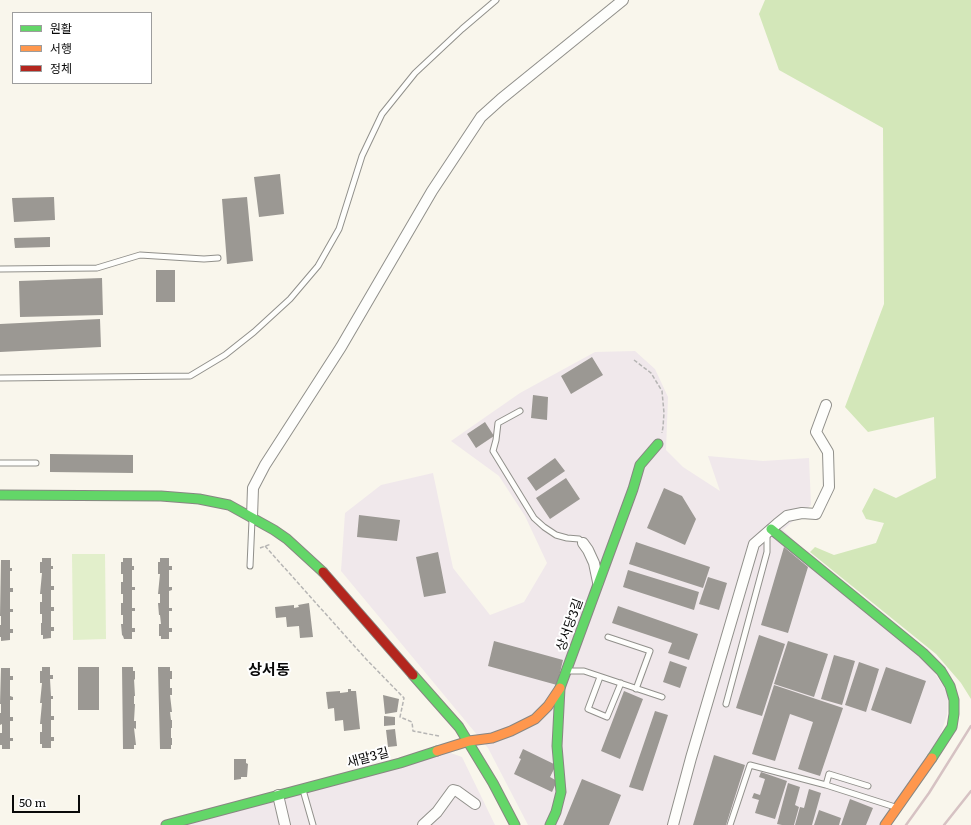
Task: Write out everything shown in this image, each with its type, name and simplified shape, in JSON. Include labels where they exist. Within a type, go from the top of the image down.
[{"type":"street","points":[[252,517],[253,488],[265,465],[341,347],[432,191],[481,117],[623,0]]},
{"type":"street","points":[[673,825],[691,758],[754,544],[787,516],[802,513],[816,514],[829,487],[828,452],[816,432],[826,405]]},
{"type":"street","name":"상서당3길","points":[[550,825],[556,812],[561,792],[557,746],[560,688],[633,490],[640,465],[658,444]]},
{"type":"street","points":[[0,495],[161,496],[199,499],[229,504],[287,539],[320,569],[454,721],[469,741],[515,825]]},
{"type":"street","points":[[769,531],[923,653],[941,671],[950,686],[954,700],[952,727],[885,825]]},
{"type":"street","points":[[583,543],[594,563],[598,584]]},
{"type":"street","name":"새말3길","points":[[166,825],[179,823],[400,763],[469,741],[498,736],[522,727],[535,719],[548,706],[560,688]]},
{"type":"street","points":[[422,825],[437,812],[453,790],[457,791],[475,804]]},
{"type":"street","points":[[278,795],[285,825]]},
{"type":"lane","points":[[0,378],[190,376],[225,355],[254,332],[290,299],[318,266],[339,229],[362,156],[382,114],[415,72],[462,28],[496,0]]},
{"type":"lane","points":[[0,269],[97,268],[140,255],[204,259],[218,258]]},
{"type":"lane","points":[[520,411],[498,423],[493,451],[534,518],[556,535],[578,539],[583,543]]},
{"type":"lane","points":[[0,463],[36,463]]},
{"type":"lane","points":[[250,566],[252,517]]},
{"type":"lane","points":[[726,704],[767,552],[769,531]]},
{"type":"lane","points":[[608,637],[650,651],[636,689]]},
{"type":"lane","points":[[567,671],[584,671],[662,697]]},
{"type":"lane","points":[[600,677],[588,709],[607,717],[620,684]]},
{"type":"lane","points":[[730,825],[750,765],[826,784],[897,808]]},
{"type":"lane","points":[[826,784],[829,774],[868,786]]},
{"type":"lane","points":[[303,789],[313,825]]},
{"type":"path","points":[[634,360],[651,373],[662,391],[663,427],[658,444]]},
{"type":"path","points":[[260,548],[271,544]]},
{"type":"path","points":[[265,546],[366,659],[404,698],[400,717],[412,722],[413,731],[439,736]]},
{"type":"shaded area","points":[[635,351],[655,369],[668,397],[666,450],[683,467],[720,491],[708,456],[763,461],[809,458],[811,505],[783,530],[931,668],[948,693],[947,715],[940,736],[881,825],[528,825],[488,748],[341,571],[345,513],[381,485],[433,473],[453,568],[490,615],[524,602],[547,563],[525,516],[499,476],[451,441],[520,393],[595,352]]},
{"type":"shaded area","points":[[445,751],[462,757],[495,825],[172,825]]},
{"type":"green space","points":[[765,0],[971,0],[971,699],[961,683],[936,654],[810,552],[815,547],[834,555],[876,543],[884,523],[866,519],[862,511],[874,488],[896,498],[936,478],[934,417],[868,432],[845,407],[884,304],[883,128],[779,70],[759,14]]},
{"type":"green space","points":[[72,554],[105,554],[106,639],[73,640]]},
{"type":"building","points":[[280,174],[284,214],[259,217],[254,177]]},
{"type":"building","points":[[54,197],[55,220],[14,222],[12,198]]},
{"type":"building","points":[[247,197],[253,261],[227,264],[222,199]]},
{"type":"building","points":[[50,237],[50,247],[15,248],[14,238]]},
{"type":"building","points":[[156,270],[175,270],[175,302],[156,302]]},
{"type":"building","points":[[102,278],[103,315],[20,317],[19,281]]},
{"type":"building","points":[[100,319],[101,347],[0,352],[0,324]]},
{"type":"building","points":[[592,357],[603,375],[571,394],[561,376]]},
{"type":"building","points":[[533,395],[548,397],[547,420],[531,418]]},
{"type":"building","points":[[485,422],[494,436],[476,448],[467,434]]},
{"type":"building","points":[[50,454],[133,455],[133,473],[50,472]]},
{"type":"building","points":[[555,458],[565,471],[536,491],[527,478]]},
{"type":"building","points":[[566,478],[580,499],[550,519],[536,498]]},
{"type":"building","points":[[664,488],[682,496],[696,519],[685,545],[647,528]]},
{"type":"building","points":[[359,515],[400,520],[397,541],[357,537]]},
{"type":"building","points":[[636,542],[710,567],[703,588],[629,564]]},
{"type":"building","points":[[784,547],[808,567],[788,633],[761,625]]},
{"type":"building","points":[[438,552],[446,593],[424,597],[416,557]]},
{"type":"building","points":[[42,558],[51,558],[51,566],[53,566],[53,569],[51,569],[51,586],[54,586],[54,590],[51,590],[51,607],[54,607],[54,611],[51,611],[51,627],[54,627],[54,631],[51,631],[51,638],[43,639],[43,635],[41,635],[42,614],[40,614],[40,602],[42,602],[42,594],[40,594],[42,573],[40,573],[40,562],[42,562]]},
{"type":"building","points":[[123,558],[132,558],[132,566],[134,566],[134,570],[132,570],[132,587],[135,587],[135,590],[132,590],[132,608],[135,608],[135,611],[132,611],[132,628],[135,628],[135,632],[132,632],[132,639],[124,639],[122,635],[121,624],[123,624],[123,615],[121,615],[121,603],[123,603],[123,594],[121,594],[121,582],[123,582],[123,574],[121,574],[121,562],[123,562]]},
{"type":"building","points":[[160,558],[169,558],[169,566],[172,566],[172,570],[169,570],[169,587],[172,587],[172,590],[169,591],[169,608],[172,608],[172,611],[169,611],[169,628],[172,628],[172,632],[169,632],[169,639],[161,639],[161,636],[159,636],[159,624],[161,624],[158,603],[160,603],[160,594],[158,594],[160,574],[158,574],[158,562],[160,562]]},
{"type":"building","points":[[1,560],[10,560],[10,568],[12,568],[12,571],[10,571],[10,588],[13,588],[13,592],[10,592],[10,609],[13,609],[13,612],[10,612],[10,629],[13,629],[13,633],[10,633],[10,640],[1,641],[0,616]]},
{"type":"building","points":[[628,570],[699,592],[694,610],[623,587]]},
{"type":"building","points":[[708,577],[727,583],[719,610],[699,604]]},
{"type":"building","points":[[309,603],[313,637],[300,638],[299,626],[287,627],[286,617],[276,618],[275,607],[294,605],[294,608],[299,607],[298,605]]},
{"type":"building","points":[[618,606],[698,634],[689,660],[668,653],[672,643],[612,623]]},
{"type":"building","points":[[759,635],[785,644],[762,716],[736,708]]},
{"type":"building","points":[[494,641],[563,660],[557,685],[488,666]]},
{"type":"building","points":[[788,641],[828,654],[814,697],[774,684]]},
{"type":"building","points":[[834,655],[855,661],[842,705],[821,699]]},
{"type":"building","points":[[670,661],[687,667],[680,688],[663,682]]},
{"type":"building","points":[[859,662],[879,669],[866,712],[845,705]]},
{"type":"building","points":[[42,667],[50,667],[50,675],[53,675],[53,679],[50,679],[51,696],[53,696],[53,699],[51,699],[51,716],[54,716],[54,720],[51,720],[51,737],[54,737],[54,741],[51,741],[51,748],[42,748],[42,744],[40,744],[40,732],[42,732],[42,724],[40,724],[42,703],[40,703],[42,683],[40,683],[40,671],[42,671]]},
{"type":"building","points":[[78,667],[99,667],[99,710],[78,710]]},
{"type":"building","points":[[122,667],[133,667],[133,671],[135,671],[134,721],[136,721],[136,729],[134,728],[136,745],[134,745],[134,749],[123,749]]},
{"type":"building","points":[[158,667],[170,667],[170,671],[172,671],[172,679],[170,679],[170,688],[172,688],[172,695],[170,695],[172,712],[170,712],[172,720],[171,749],[160,749]]},
{"type":"building","points":[[886,667],[926,681],[911,724],[871,710]]},
{"type":"building","points":[[1,668],[10,668],[10,676],[13,676],[13,680],[10,680],[10,696],[13,697],[13,700],[10,700],[10,717],[13,717],[13,721],[10,721],[10,738],[13,738],[13,741],[10,741],[10,749],[2,749],[2,745],[0,745],[0,733],[2,733],[2,724],[0,725]]},
{"type":"building","points":[[774,685],[843,708],[820,776],[798,769],[813,722],[790,714],[775,761],[752,754]]},
{"type":"building","points":[[348,689],[351,689],[351,691],[356,691],[360,729],[344,731],[343,720],[335,721],[334,708],[328,709],[326,692],[348,692]]},
{"type":"building","points":[[624,691],[643,699],[620,759],[601,751]]},
{"type":"building","points":[[383,695],[399,699],[397,712],[385,714]]},
{"type":"building","points":[[655,711],[668,715],[643,791],[629,787]]},
{"type":"building","points":[[384,716],[395,717],[395,725],[384,726]]},
{"type":"building","points":[[395,729],[397,746],[388,747],[386,730]]},
{"type":"building","points":[[523,749],[556,765],[550,777],[557,781],[552,792],[514,774],[521,759],[519,758]]},
{"type":"building","points":[[714,755],[745,765],[726,825],[693,825]]},
{"type":"building","points":[[234,759],[246,759],[246,763],[248,764],[247,777],[241,777],[241,779],[234,780]]},
{"type":"building","points":[[761,772],[787,781],[775,819],[755,813],[759,800],[752,798],[754,793],[760,795],[765,779],[759,777]]},
{"type":"building","points":[[582,779],[621,795],[609,825],[563,825]]},
{"type":"building","points":[[788,783],[800,787],[795,805],[799,807],[794,825],[777,824]]},
{"type":"building","points":[[809,789],[821,793],[812,825],[795,825],[800,807],[804,808]]},
{"type":"building","points":[[850,799],[873,808],[866,825],[841,825]]},
{"type":"building","points":[[819,810],[841,818],[839,825],[814,825]]},
{"type":"railway","points":[[906,825],[929,793],[971,726]]},
{"type":"railway","points":[[944,825],[971,791]]},
{"type":"traffic: fast","points":[[550,825],[556,812],[561,792],[557,746],[560,688],[633,489],[640,465],[658,444]]},
{"type":"traffic: fast","points":[[0,495],[161,496],[199,499],[229,505],[287,539],[323,572]]},
{"type":"traffic: fast","points":[[771,529],[923,653],[941,671],[950,686],[954,700],[954,714],[952,727],[932,758]]},
{"type":"traffic: fast","points":[[413,675],[459,727],[493,783],[515,825]]},
{"type":"traffic: fast","points":[[166,825],[400,763],[437,751]]},
{"type":"traffic: slow","points":[[437,751],[469,741],[492,738],[511,731],[535,719],[548,706],[560,688]]},
{"type":"traffic: slow","points":[[885,825],[932,758]]},
{"type":"traffic: jam","points":[[323,572],[413,675]]},
{"type":"district","name":"상서동","points":[[269,671]]}]
